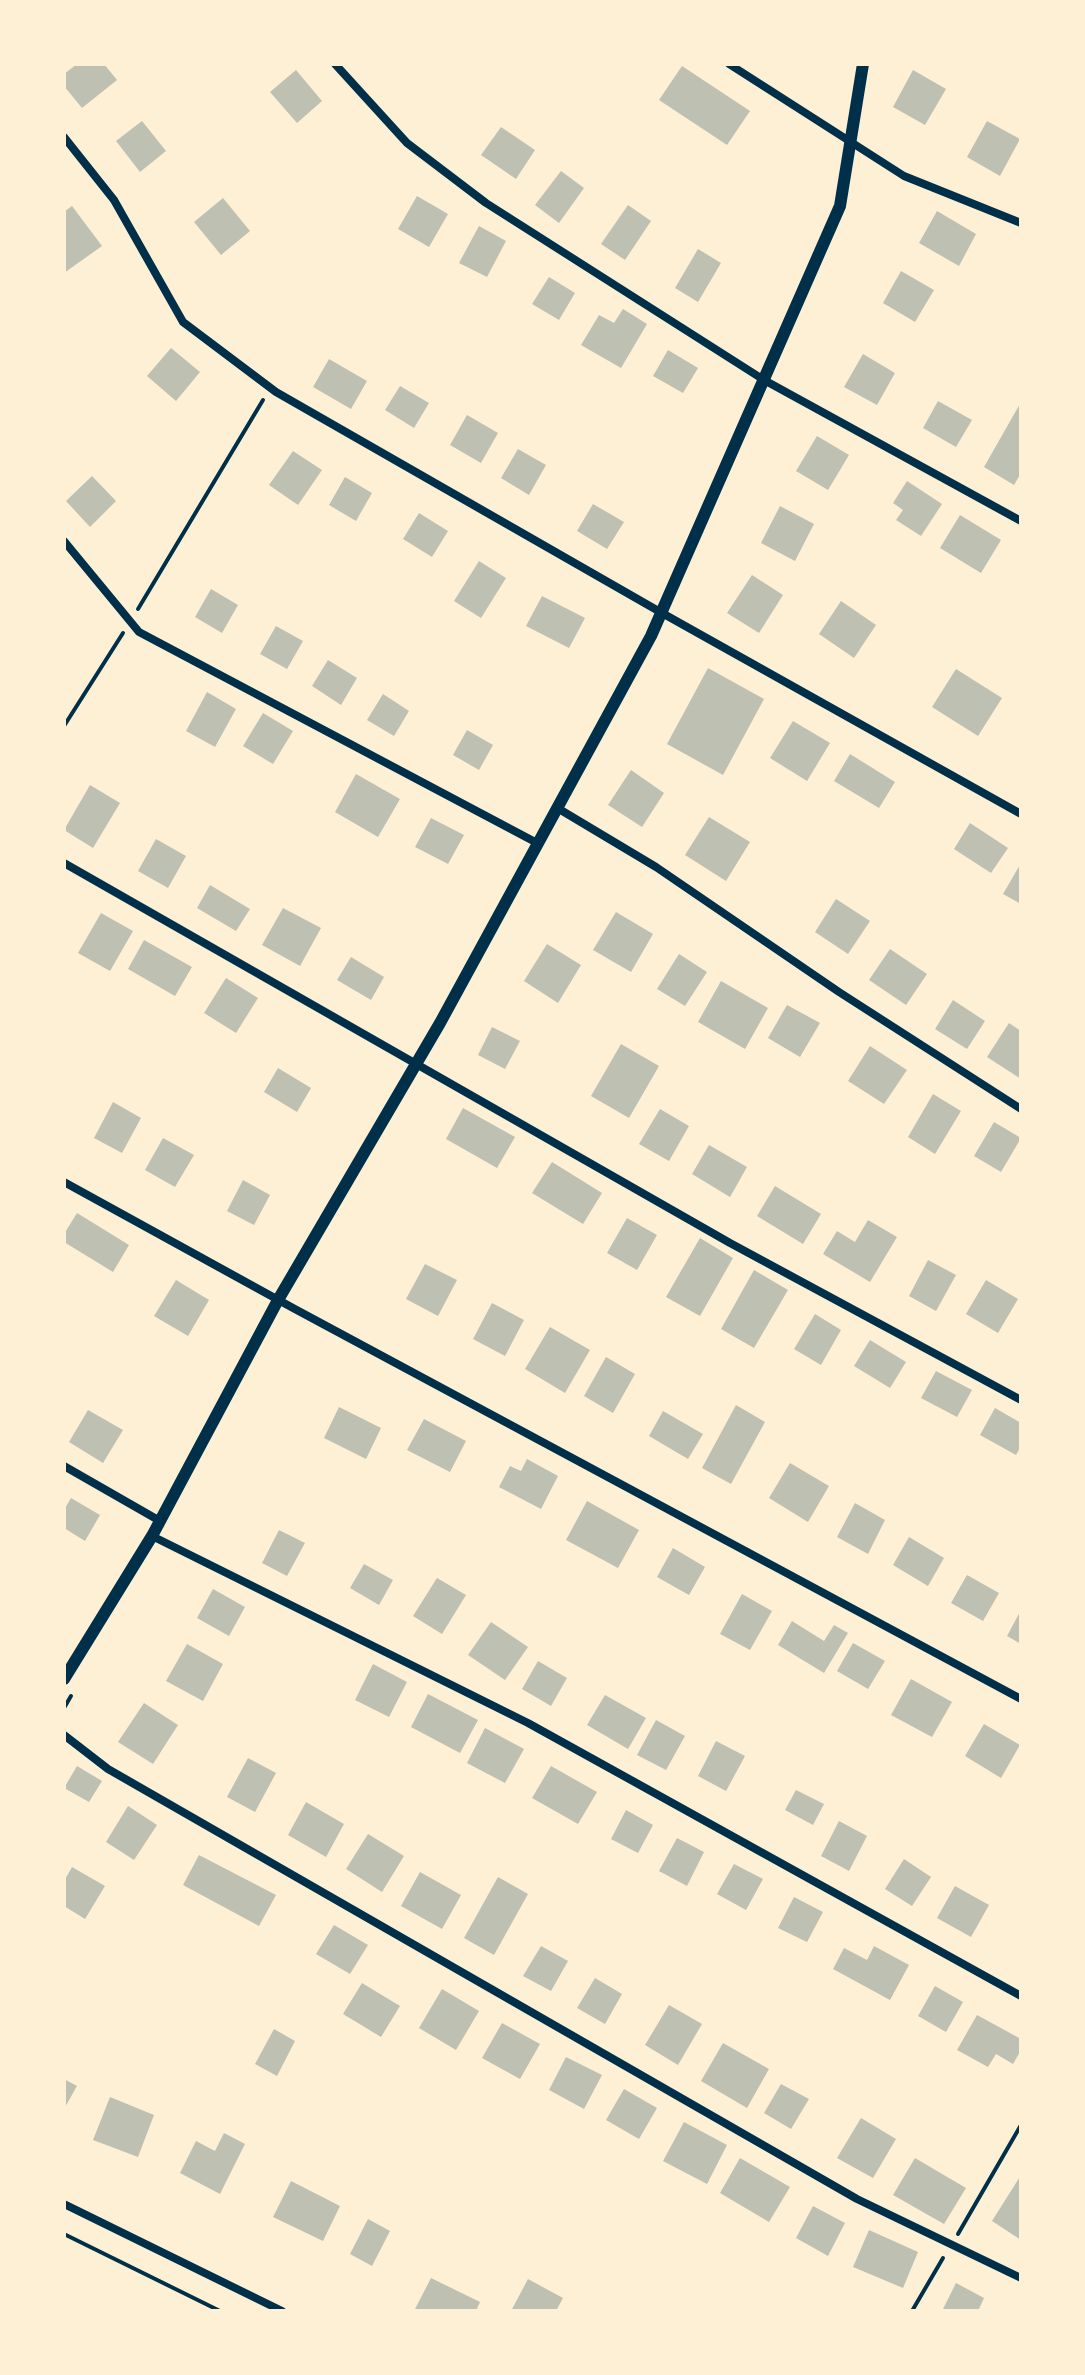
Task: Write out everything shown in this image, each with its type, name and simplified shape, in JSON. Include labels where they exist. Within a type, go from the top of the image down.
[{"type":"street","points":[[335,64],[407,143],[486,203],[764,380],[1021,521]]},
{"type":"street","points":[[729,64],[904,176],[1021,223]]},
{"type":"street","points":[[64,1679],[152,1536],[278,1300],[417,1063],[559,809],[662,613],[840,206],[863,64]]},
{"type":"street","points":[[64,137],[114,200],[183,322],[270,388],[1021,814]]},
{"type":"street","points":[[64,541],[139,632],[539,844]]},
{"type":"street","points":[[559,809],[656,867],[852,1000],[1021,1109]]},
{"type":"street","points":[[64,863],[730,1243],[1021,1400]]},
{"type":"street","points":[[64,1182],[1021,1699]]},
{"type":"street","points":[[64,1466],[160,1521]]},
{"type":"street","points":[[152,1536],[528,1723],[1021,1996]]},
{"type":"street","points":[[64,1735],[108,1769],[857,2199],[1021,2278]]},
{"type":"street","points":[[64,2204],[282,2311]]},
{"type":"path","points":[[64,726],[131,622],[270,388]]},
{"type":"path","points":[[912,2311],[1021,2125]]},
{"type":"path","points":[[64,2234],[220,2311]]},
{"type":"building","points":[[77,64],[104,64],[117,80],[82,108],[64,86],[64,74]]},
{"type":"building","points":[[682,66],[750,111],[727,145],[659,100]]},
{"type":"building","points":[[296,70],[322,101],[297,123],[270,92]]},
{"type":"building","points":[[913,70],[946,89],[925,125],[893,107]]},
{"type":"building","points":[[142,121],[166,151],[140,172],[116,141]]},
{"type":"building","points":[[987,121],[1020,139],[1000,176],[967,157]]},
{"type":"building","points":[[501,127],[535,150],[516,179],[481,155]]},
{"type":"building","points":[[561,171],[584,188],[559,223],[535,205]]},
{"type":"building","points":[[417,196],[448,214],[429,247],[398,229]]},
{"type":"building","points":[[223,198],[250,231],[221,255],[194,222]]},
{"type":"building","points":[[628,205],[651,221],[625,260],[601,244]]},
{"type":"building","points":[[72,206],[102,246],[64,273],[64,212]]},
{"type":"building","points":[[937,211],[976,234],[959,266],[919,243]]},
{"type":"building","points":[[479,226],[506,241],[487,277],[459,263]]},
{"type":"building","points":[[698,249],[721,263],[698,302],[675,288]]},
{"type":"building","points":[[901,271],[934,290],[915,322],[883,303]]},
{"type":"building","points":[[549,277],[575,293],[559,320],[532,304]]},
{"type":"building","points":[[623,309],[647,324],[621,368],[581,345],[599,315],[614,323]]},
{"type":"building","points":[[171,348],[200,372],[176,401],[147,376]]},
{"type":"building","points":[[668,350],[698,368],[683,393],[653,376]]},
{"type":"building","points":[[863,354],[895,373],[877,405],[844,387]]},
{"type":"building","points":[[329,359],[367,381],[351,409],[313,387]]},
{"type":"building","points":[[400,386],[429,403],[414,428],[385,410]]},
{"type":"building","points":[[938,401],[972,420],[956,447],[923,428]]},
{"type":"building","points":[[1021,402],[1021,473],[1014,485],[984,467]]},
{"type":"building","points":[[467,415],[498,433],[481,463],[450,445]]},
{"type":"building","points":[[817,436],[849,455],[828,490],[796,471]]},
{"type":"building","points":[[518,449],[546,465],[529,495],[501,478]]},
{"type":"building","points":[[293,451],[322,470],[298,505],[269,485]]},
{"type":"building","points":[[92,476],[116,501],[90,527],[66,501]]},
{"type":"building","points":[[345,477],[372,493],[356,521],[329,505]]},
{"type":"building","points":[[907,481],[942,504],[921,536],[896,520],[903,510],[893,503]]},
{"type":"building","points":[[593,504],[624,522],[607,549],[577,531]]},
{"type":"building","points":[[780,506],[814,524],[795,561],[761,543]]},
{"type":"building","points":[[419,513],[448,531],[432,557],[403,539]]},
{"type":"building","points":[[960,515],[1001,540],[981,573],[940,548]]},
{"type":"building","points":[[479,561],[506,578],[481,618],[454,601]]},
{"type":"building","points":[[752,575],[783,595],[759,633],[727,613]]},
{"type":"building","points":[[211,589],[238,605],[222,633],[195,617]]},
{"type":"building","points":[[542,596],[585,618],[569,648],[526,626]]},
{"type":"building","points":[[841,601],[876,625],[854,658],[819,634]]},
{"type":"building","points":[[276,626],[303,641],[287,669],[260,654]]},
{"type":"building","points":[[328,660],[357,678],[341,705],[312,686]]},
{"type":"building","points":[[708,668],[764,699],[723,775],[667,744]]},
{"type":"building","points":[[956,669],[1002,698],[978,736],[932,707]]},
{"type":"building","points":[[207,692],[236,709],[215,747],[186,731]]},
{"type":"building","points":[[383,694],[409,711],[394,736],[367,720]]},
{"type":"building","points":[[263,713],[293,731],[273,764],[243,746]]},
{"type":"building","points":[[793,721],[830,743],[807,781],[770,758]]},
{"type":"building","points":[[467,730],[493,745],[479,770],[453,755]]},
{"type":"building","points":[[850,754],[895,782],[879,808],[834,781]]},
{"type":"building","points":[[631,770],[664,793],[642,827],[608,805]]},
{"type":"building","points":[[356,774],[400,799],[378,837],[335,812]]},
{"type":"building","points":[[90,785],[120,803],[93,848],[64,830]]},
{"type":"building","points":[[709,817],[750,842],[726,881],[685,855]]},
{"type":"building","points":[[431,818],[464,835],[448,864],[415,847]]},
{"type":"building","points":[[970,823],[1008,848],[991,873],[954,849]]},
{"type":"building","points":[[156,839],[186,856],[168,888],[138,871]]},
{"type":"building","points":[[1021,863],[1021,904],[1003,894]]},
{"type":"building","points":[[210,885],[250,909],[236,931],[197,908]]},
{"type":"building","points":[[836,899],[870,921],[848,954],[815,932]]},
{"type":"building","points":[[283,908],[321,928],[300,966],[262,945]]},
{"type":"building","points":[[616,912],[653,934],[631,972],[593,950]]},
{"type":"building","points":[[101,913],[133,931],[110,971],[78,953]]},
{"type":"building","points":[[144,940],[192,967],[175,996],[128,969]]},
{"type":"building","points":[[547,944],[581,965],[558,1003],[524,981]]},
{"type":"building","points":[[890,949],[927,974],[906,1005],[869,980]]},
{"type":"building","points":[[679,954],[707,972],[685,1006],[657,989]]},
{"type":"building","points":[[351,957],[384,977],[371,1000],[337,980]]},
{"type":"building","points":[[226,978],[258,998],[236,1033],[204,1013]]},
{"type":"building","points":[[721,981],[768,1008],[745,1049],[698,1022]]},
{"type":"building","points":[[953,1000],[985,1021],[967,1049],[935,1029]]},
{"type":"building","points":[[787,1005],[820,1023],[800,1057],[768,1038]]},
{"type":"building","points":[[1009,1023],[1021,1031],[1021,1079],[987,1057]]},
{"type":"building","points":[[492,1027],[520,1041],[505,1069],[478,1055]]},
{"type":"building","points":[[621,1044],[659,1066],[629,1118],[591,1096]]},
{"type":"building","points":[[870,1046],[907,1070],[884,1104],[848,1081]]},
{"type":"building","points":[[278,1068],[311,1088],[297,1112],[264,1092]]},
{"type":"building","points":[[933,1094],[961,1111],[935,1154],[908,1137]]},
{"type":"building","points":[[113,1102],[141,1118],[122,1153],[94,1138]]},
{"type":"building","points":[[463,1108],[515,1137],[497,1168],[446,1139]]},
{"type":"building","points":[[660,1109],[689,1126],[669,1161],[639,1144]]},
{"type":"building","points":[[994,1122],[1021,1138],[1001,1172],[974,1156]]},
{"type":"building","points":[[163,1138],[194,1155],[175,1187],[145,1170]]},
{"type":"building","points":[[709,1145],[747,1167],[730,1197],[692,1174]]},
{"type":"building","points":[[552,1162],[602,1193],[583,1224],[532,1193]]},
{"type":"building","points":[[243,1180],[270,1195],[254,1225],[227,1211]]},
{"type":"building","points":[[775,1186],[821,1214],[803,1244],[757,1216]]},
{"type":"building","points":[[77,1213],[129,1245],[113,1272],[64,1242],[64,1234]]},
{"type":"building","points":[[627,1218],[657,1235],[637,1270],[607,1253]]},
{"type":"building","points":[[868,1220],[897,1237],[870,1282],[823,1254],[837,1231],[855,1242]]},
{"type":"building","points":[[700,1238],[733,1258],[700,1316],[666,1297]]},
{"type":"building","points":[[928,1260],[956,1275],[936,1311],[909,1296]]},
{"type":"building","points":[[425,1264],[457,1280],[438,1316],[406,1299]]},
{"type":"building","points":[[754,1270],[788,1290],[754,1348],[721,1329]]},
{"type":"building","points":[[176,1280],[209,1300],[188,1336],[154,1316]]},
{"type":"building","points":[[986,1280],[1018,1299],[998,1333],[966,1314]]},
{"type":"building","points":[[492,1303],[524,1320],[505,1356],[473,1339]]},
{"type":"building","points":[[815,1314],[841,1330],[821,1365],[794,1349]]},
{"type":"building","points":[[550,1327],[590,1350],[565,1393],[525,1369]]},
{"type":"building","points":[[870,1340],[906,1362],[890,1388],[854,1366]]},
{"type":"building","points":[[606,1357],[635,1374],[613,1413],[584,1396]]},
{"type":"building","points":[[936,1371],[972,1390],[957,1417],[921,1398]]},
{"type":"building","points":[[736,1405],[765,1422],[731,1484],[702,1468]]},
{"type":"building","points":[[339,1407],[381,1428],[366,1459],[324,1438]]},
{"type":"building","points":[[995,1408],[1021,1423],[1021,1446],[1016,1455],[980,1435]]},
{"type":"building","points":[[88,1410],[123,1430],[103,1463],[69,1442]]},
{"type":"building","points":[[663,1411],[703,1434],[688,1459],[649,1436]]},
{"type":"building","points":[[424,1419],[466,1441],[450,1472],[407,1450]]},
{"type":"building","points":[[527,1459],[558,1476],[541,1509],[499,1487],[510,1466],[521,1471]]},
{"type":"building","points":[[790,1463],[829,1486],[808,1522],[769,1498]]},
{"type":"building","points":[[71,1498],[100,1515],[85,1541],[64,1528],[64,1510]]},
{"type":"building","points":[[587,1501],[639,1530],[618,1568],[566,1540]]},
{"type":"building","points":[[855,1503],[885,1520],[868,1554],[837,1537]]},
{"type":"building","points":[[279,1530],[305,1543],[287,1576],[262,1563]]},
{"type":"building","points":[[909,1537],[944,1558],[928,1586],[893,1565]]},
{"type":"building","points":[[673,1548],[705,1567],[689,1595],[657,1577]]},
{"type":"building","points":[[364,1564],[393,1580],[379,1605],[350,1588]]},
{"type":"building","points":[[967,1575],[999,1593],[983,1621],[951,1603]]},
{"type":"building","points":[[437,1578],[466,1595],[442,1634],[413,1616]]},
{"type":"building","points":[[213,1589],[245,1607],[229,1636],[197,1618]]},
{"type":"building","points":[[742,1594],[772,1611],[750,1650],[720,1634]]},
{"type":"building","points":[[1021,1610],[1021,1644],[1007,1636]]},
{"type":"building","points":[[792,1621],[824,1641],[834,1625],[848,1633],[824,1673],[778,1645]]},
{"type":"building","points":[[491,1622],[528,1647],[505,1680],[468,1655]]},
{"type":"building","points":[[853,1643],[885,1661],[868,1689],[837,1671]]},
{"type":"building","points":[[187,1644],[223,1664],[203,1701],[166,1681]]},
{"type":"building","points":[[538,1661],[567,1678],[551,1706],[522,1689]]},
{"type":"building","points":[[373,1664],[407,1682],[389,1717],[355,1700]]},
{"type":"building","points":[[911,1679],[952,1702],[932,1737],[891,1715]]},
{"type":"building","points":[[428,1694],[478,1720],[460,1753],[411,1727]]},
{"type":"building","points":[[605,1695],[646,1718],[628,1749],[587,1725]]},
{"type":"building","points":[[144,1703],[178,1725],[153,1764],[118,1742]]},
{"type":"building","points":[[656,1720],[685,1736],[666,1770],[637,1755]]},
{"type":"building","points":[[984,1724],[1020,1745],[1001,1778],[965,1756]]},
{"type":"building","points":[[485,1728],[524,1749],[505,1783],[467,1763]]},
{"type":"building","points":[[716,1741],[745,1756],[726,1791],[698,1776]]},
{"type":"building","points":[[248,1758],[276,1773],[255,1812],[227,1797]]},
{"type":"building","points":[[77,1766],[102,1781],[89,1802],[64,1788]]},
{"type":"building","points":[[551,1766],[597,1792],[578,1824],[532,1798]]},
{"type":"building","points":[[796,1790],[824,1804],[813,1825],[785,1810]]},
{"type":"building","points":[[306,1802],[344,1824],[326,1857],[288,1835]]},
{"type":"building","points":[[128,1806],[157,1825],[134,1860],[106,1842]]},
{"type":"building","points":[[626,1810],[653,1825],[638,1853],[611,1839]]},
{"type":"building","points":[[839,1821],[867,1836],[849,1871],[821,1856]]},
{"type":"building","points":[[368,1834],[404,1856],[382,1892],[346,1869]]},
{"type":"building","points":[[677,1838],[704,1852],[687,1886],[659,1871]]},
{"type":"building","points":[[199,1855],[276,1895],[259,1926],[183,1885]]},
{"type":"building","points":[[904,1859],[931,1877],[912,1906],[885,1889]]},
{"type":"building","points":[[734,1864],[763,1879],[746,1910],[717,1894]]},
{"type":"building","points":[[72,1867],[105,1886],[85,1919],[64,1906],[64,1881]]},
{"type":"building","points":[[420,1872],[461,1895],[442,1929],[401,1906]]},
{"type":"building","points":[[498,1877],[528,1894],[494,1955],[464,1938]]},
{"type":"building","points":[[955,1886],[989,1905],[971,1937],[937,1918]]},
{"type":"building","points":[[794,1897],[823,1912],[807,1942],[778,1928]]},
{"type":"building","points":[[334,1925],[368,1945],[350,1974],[316,1954]]},
{"type":"building","points":[[541,1946],[568,1961],[551,1991],[523,1976]]},
{"type":"building","points":[[874,1946],[909,1965],[890,2000],[833,1969],[844,1948],[867,1960]]},
{"type":"building","points":[[595,1978],[622,1994],[605,2024],[577,2008]]},
{"type":"building","points":[[362,1983],[400,2006],[381,2037],[343,2014]]},
{"type":"building","points":[[935,1986],[963,2002],[946,2032],[918,2016]]},
{"type":"building","points":[[442,1989],[479,2011],[456,2050],[419,2028]]},
{"type":"building","points":[[669,2005],[702,2024],[678,2065],[645,2045]]},
{"type":"building","points":[[977,2015],[1021,2039],[1021,2050],[1013,2064],[996,2054],[988,2067],[957,2050]]},
{"type":"building","points":[[502,2023],[540,2044],[520,2079],[482,2058]]},
{"type":"building","points":[[274,2029],[295,2041],[277,2076],[255,2064]]},
{"type":"building","points":[[723,2043],[769,2069],[747,2108],[701,2081]]},
{"type":"building","points":[[566,2057],[602,2075],[584,2109],[549,2090]]},
{"type":"building","points":[[64,2079],[77,2086],[64,2109]]},
{"type":"building","points":[[781,2084],[809,2099],[791,2129],[764,2113]]},
{"type":"building","points":[[624,2089],[657,2108],[639,2139],[606,2120]]},
{"type":"building","points":[[110,2097],[154,2115],[138,2157],[93,2140]]},
{"type":"building","points":[[861,2118],[896,2139],[873,2178],[837,2158]]},
{"type":"building","points":[[684,2122],[727,2145],[707,2184],[663,2161]]},
{"type":"building","points":[[224,2133],[245,2144],[220,2194],[180,2173],[196,2141],[215,2151]]},
{"type":"building","points":[[740,2158],[790,2187],[769,2222],[720,2193]]},
{"type":"building","points":[[915,2158],[966,2188],[944,2224],[893,2195]]},
{"type":"building","points":[[1021,2175],[1021,2240],[992,2221]]},
{"type":"building","points":[[291,2181],[340,2206],[323,2241],[273,2217]]},
{"type":"building","points":[[813,2206],[845,2223],[828,2256],[796,2238]]},
{"type":"building","points":[[368,2219],[390,2231],[372,2266],[350,2254]]},
{"type":"building","points":[[869,2230],[918,2252],[903,2288],[853,2267]]},
{"type":"building","points":[[431,2278],[480,2302],[476,2311],[414,2311]]},
{"type":"building","points":[[528,2279],[563,2298],[556,2311],[511,2311]]},
{"type":"building","points":[[956,2283],[984,2298],[978,2311],[942,2311]]}]
